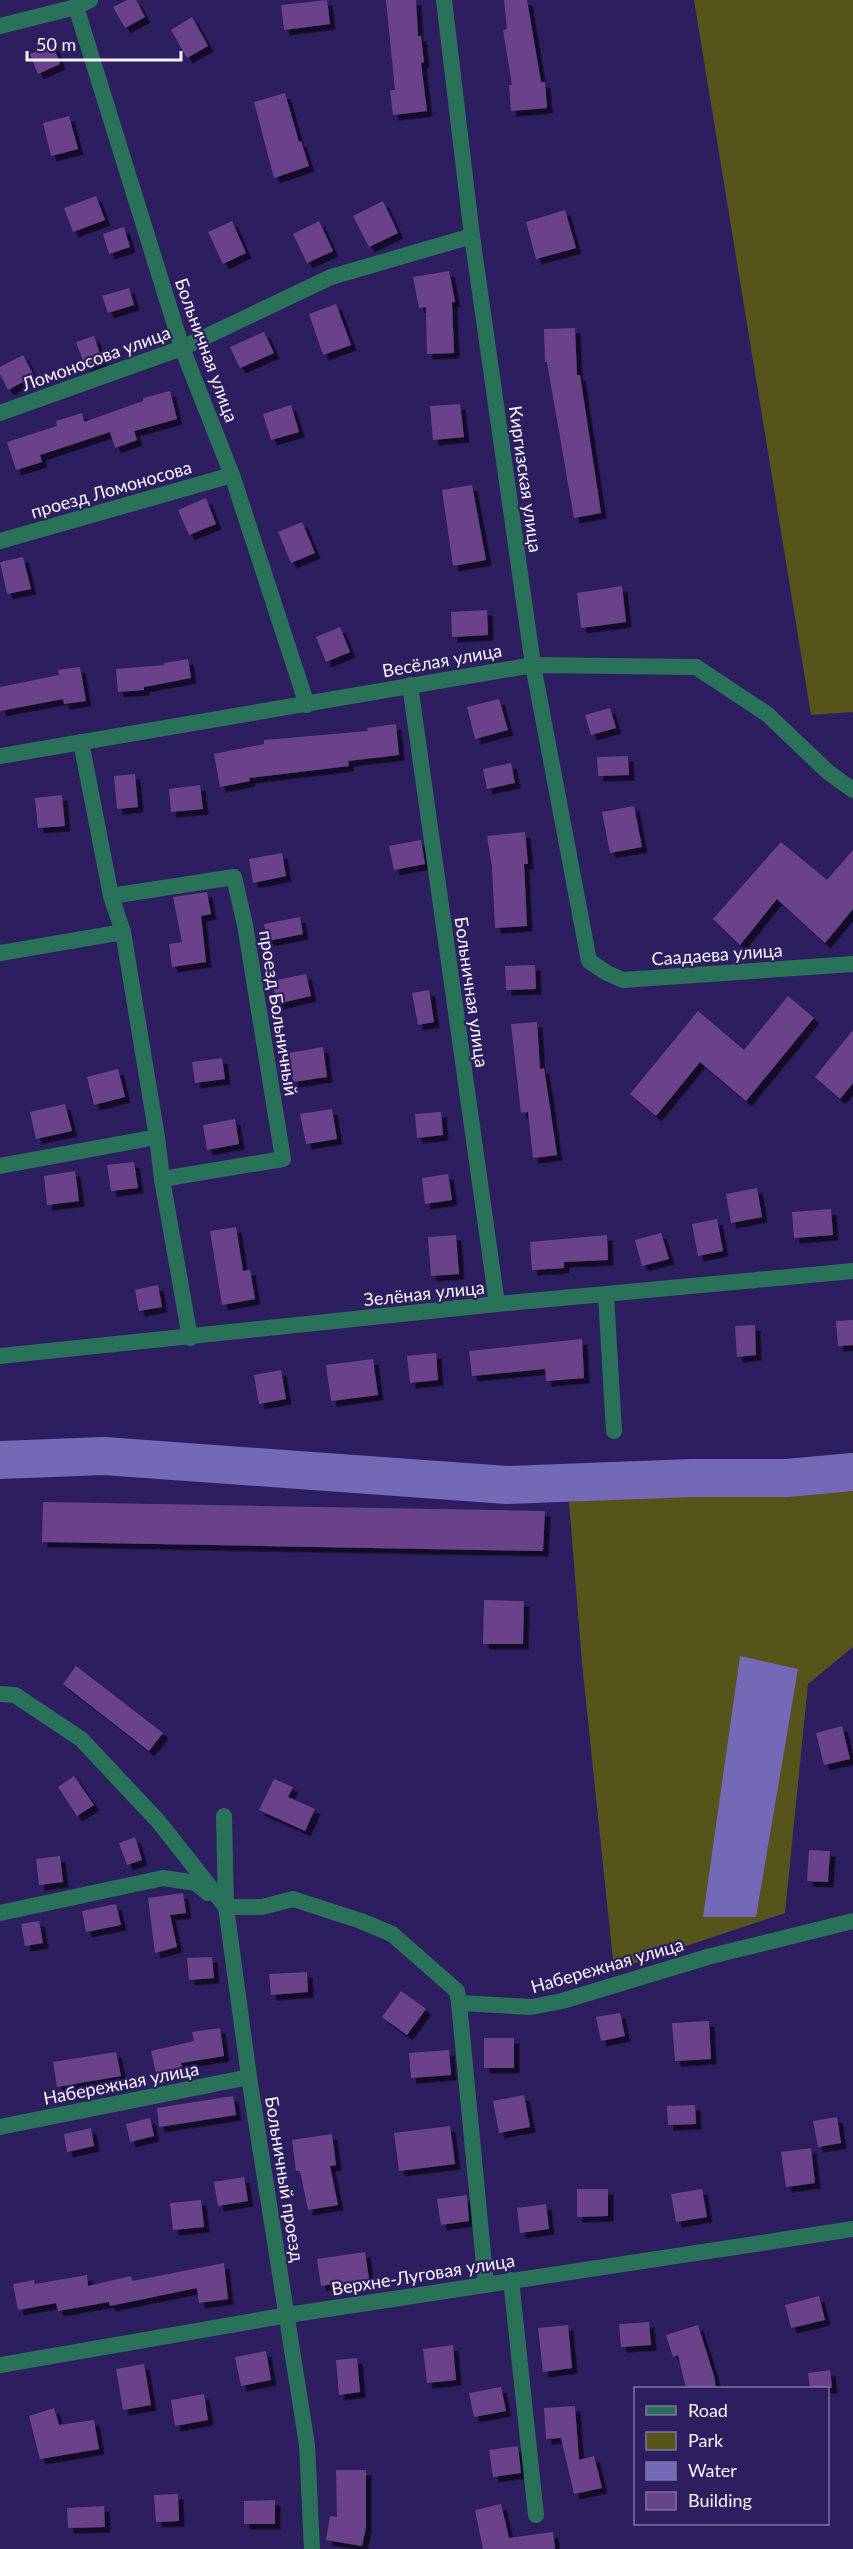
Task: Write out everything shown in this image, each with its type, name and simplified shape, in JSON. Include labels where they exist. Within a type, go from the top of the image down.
[{"type":"street","name":"Киргизская улица","points":[[444,0],[472,236],[533,664],[589,961]]},
{"type":"street","points":[[0,26],[83,3]]},
{"type":"street","name":"Больничная улица","points":[[83,3],[182,348],[232,475],[307,705]]},
{"type":"street","name":"Ломоносова улица","points":[[0,413],[182,348],[331,277],[472,236]]},
{"type":"street","name":"проезд Ломоносова","points":[[0,541],[232,475]]},
{"type":"street","name":"Весёлая улица","points":[[0,756],[307,705],[533,664],[696,667],[766,714],[828,772],[853,790]]},
{"type":"street","name":"Больничная улица","points":[[410,685],[497,1304]]},
{"type":"street","points":[[81,742],[111,896],[123,932],[190,1338]]},
{"type":"street","name":"проезд Больничный","points":[[111,896],[234,877],[245,925],[283,1159],[162,1179]]},
{"type":"street","points":[[0,953],[123,932]]},
{"type":"street","name":"Саадаева улица","points":[[589,961],[623,980],[853,964]]},
{"type":"street","points":[[0,1166],[157,1137]]},
{"type":"street","name":"Зелёная улица","points":[[0,1356],[190,1338],[497,1304],[853,1271]]},
{"type":"street","points":[[606,1295],[614,1431]]},
{"type":"street","points":[[0,1694],[15,1695],[81,1740],[158,1821],[226,1907]]},
{"type":"street","name":"Больничный проезд","points":[[225,1816],[226,1907],[249,2077],[307,2445],[312,2549]]},
{"type":"street","points":[[0,1913],[163,1878],[196,1883],[226,1907],[262,1907],[294,1899],[361,1921],[392,1934],[457,1992],[486,2284]]},
{"type":"street","name":"Набережная улица","points":[[459,2003],[531,2007],[562,2001],[711,1956],[853,1921]]},
{"type":"street","name":"Набережная улица","points":[[0,2127],[249,2077]]},
{"type":"street","name":"Верхне-Луговая улица","points":[[0,2365],[288,2314],[853,2229]]},
{"type":"street","points":[[511,2280],[536,2515]]},
{"type":"green space","points":[[694,0],[853,0],[853,712],[811,715]]},
{"type":"green space","points":[[853,1475],[853,1647],[808,1684],[785,1913],[614,1970],[582,1663],[569,1502]]},
{"type":"water","points":[[740,1656],[798,1669],[756,1917],[703,1917]]},
{"type":"building","points":[[127,0],[136,0],[145,17],[125,28],[113,7]]},
{"type":"building","points":[[327,0],[330,24],[284,30],[281,5]]},
{"type":"building","points":[[386,0],[416,0],[418,36],[421,36],[424,62],[421,63],[427,111],[393,115],[390,90],[395,90]]},
{"type":"building","points":[[504,0],[527,0],[541,82],[545,82],[547,108],[511,111],[509,85],[512,85],[503,30],[507,29]]},
{"type":"building","points":[[192,17],[208,46],[187,58],[171,30]]},
{"type":"building","points":[[53,45],[60,64],[38,74],[30,54]]},
{"type":"building","points":[[285,93],[299,142],[301,141],[309,166],[274,178],[254,102]]},
{"type":"building","points":[[69,116],[78,149],[51,156],[43,123]]},
{"type":"building","points":[[96,196],[105,220],[73,232],[64,208]]},
{"type":"building","points":[[383,201],[398,233],[369,247],[353,216]]},
{"type":"building","points":[[565,210],[576,248],[536,259],[526,222]]},
{"type":"building","points":[[232,221],[246,253],[223,264],[208,232]]},
{"type":"building","points":[[319,221],[333,251],[307,263],[293,234]]},
{"type":"building","points":[[124,227],[130,247],[109,254],[103,234]]},
{"type":"building","points":[[449,271],[455,302],[452,302],[454,353],[427,354],[426,307],[419,308],[413,277]]},
{"type":"building","points":[[129,288],[134,305],[108,313],[102,296]]},
{"type":"building","points":[[336,304],[351,345],[323,355],[309,314]]},
{"type":"building","points":[[575,328],[577,375],[580,375],[601,513],[574,518],[547,362],[545,362],[544,329]]},
{"type":"building","points":[[264,332],[274,353],[240,368],[230,347]]},
{"type":"building","points":[[94,336],[102,360],[85,366],[76,342]]},
{"type":"building","points":[[23,355],[34,376],[8,390],[0,374],[0,367]]},
{"type":"building","points":[[170,391],[177,419],[134,431],[137,440],[115,448],[110,432],[40,455],[42,462],[16,470],[7,442],[57,426],[56,421],[82,413],[84,422],[143,401],[143,398]]},
{"type":"building","points":[[460,404],[464,437],[433,440],[430,406]]},
{"type":"building","points":[[291,405],[299,432],[271,440],[263,414]]},
{"type":"building","points":[[472,485],[486,560],[453,566],[442,490]]},
{"type":"building","points":[[206,498],[216,524],[189,535],[178,510]]},
{"type":"building","points":[[302,522],[315,553],[291,563],[278,532]]},
{"type":"building","points":[[23,557],[31,589],[7,594],[0,562]]},
{"type":"building","points":[[622,586],[626,622],[581,628],[577,593]]},
{"type":"building","points":[[487,610],[488,635],[452,637],[451,612]]},
{"type":"building","points":[[340,627],[350,652],[326,662],[316,637]]},
{"type":"building","points":[[188,659],[191,678],[144,687],[144,690],[118,692],[116,669],[164,665],[164,663]]},
{"type":"building","points":[[80,667],[86,701],[64,704],[63,699],[0,711],[0,687],[59,675],[58,670]]},
{"type":"building","points":[[499,699],[508,730],[475,739],[467,707]]},
{"type":"building","points":[[610,708],[616,728],[591,735],[585,715]]},
{"type":"building","points":[[396,724],[399,755],[348,761],[349,766],[249,778],[250,781],[220,787],[214,754],[264,744],[264,740],[368,731],[367,728]]},
{"type":"building","points":[[628,756],[629,775],[598,776],[597,757]]},
{"type":"building","points":[[511,763],[515,783],[487,789],[483,769]]},
{"type":"building","points":[[135,774],[138,807],[117,809],[114,776]]},
{"type":"building","points":[[200,785],[203,809],[171,812],[169,789]]},
{"type":"building","points":[[62,795],[65,826],[38,828],[35,798]]},
{"type":"building","points":[[634,806],[642,847],[610,853],[602,812]]},
{"type":"building","points":[[525,832],[528,864],[524,864],[527,926],[495,928],[492,867],[487,836]]},
{"type":"building","points":[[421,840],[425,864],[394,870],[389,846]]},
{"type":"building","points":[[781,842],[827,880],[853,850],[853,909],[825,943],[777,899],[740,945],[713,919]]},
{"type":"building","points":[[282,853],[286,876],[253,883],[249,859]]},
{"type":"building","points":[[207,892],[211,914],[201,916],[206,962],[172,967],[169,944],[182,942],[173,897]]},
{"type":"building","points":[[300,917],[303,934],[268,941],[264,924]]},
{"type":"building","points":[[535,965],[536,989],[506,990],[505,966]]},
{"type":"building","points":[[306,974],[311,996],[277,1004],[272,981]]},
{"type":"building","points":[[429,990],[434,1022],[418,1025],[412,993]]},
{"type":"building","points":[[788,996],[814,1018],[746,1101],[700,1062],[656,1116],[630,1094],[698,1011],[744,1050]]},
{"type":"building","points":[[537,1022],[540,1069],[544,1068],[557,1155],[533,1158],[528,1112],[521,1113],[511,1024]]},
{"type":"building","points":[[853,1030],[853,1083],[840,1099],[815,1077]]},
{"type":"building","points":[[323,1047],[327,1077],[293,1082],[289,1053]]},
{"type":"building","points":[[222,1058],[225,1079],[195,1083],[192,1062]]},
{"type":"building","points":[[118,1069],[125,1097],[94,1105],[87,1077]]},
{"type":"building","points":[[65,1104],[72,1131],[36,1139],[30,1112]]},
{"type":"building","points":[[332,1109],[337,1139],[306,1144],[300,1114]]},
{"type":"building","points":[[441,1112],[443,1135],[417,1138],[415,1114]]},
{"type":"building","points":[[235,1119],[239,1144],[207,1150],[203,1125]]},
{"type":"building","points":[[134,1162],[138,1188],[111,1191],[107,1165]]},
{"type":"building","points":[[75,1171],[79,1201],[47,1205],[44,1176]]},
{"type":"building","points":[[448,1174],[452,1200],[425,1204],[422,1178]]},
{"type":"building","points":[[757,1188],[762,1217],[731,1223],[726,1194]]},
{"type":"building","points":[[831,1209],[833,1235],[794,1238],[792,1212]]},
{"type":"building","points":[[717,1219],[723,1251],[698,1256],[692,1224]]},
{"type":"building","points":[[236,1227],[243,1271],[250,1270],[255,1299],[222,1305],[210,1231]]},
{"type":"building","points":[[661,1233],[669,1259],[642,1266],[635,1240]]},
{"type":"building","points":[[456,1235],[459,1274],[431,1276],[428,1237]]},
{"type":"building","points":[[607,1235],[608,1260],[564,1262],[564,1268],[532,1270],[530,1242]]},
{"type":"building","points":[[158,1285],[162,1307],[139,1311],[135,1290]]},
{"type":"building","points":[[853,1320],[853,1345],[838,1346],[836,1321]]},
{"type":"building","points":[[755,1325],[756,1355],[737,1357],[735,1326]]},
{"type":"building","points":[[582,1339],[584,1378],[546,1381],[545,1369],[472,1376],[469,1351]]},
{"type":"building","points":[[436,1353],[438,1380],[410,1383],[407,1356]]},
{"type":"building","points":[[373,1359],[378,1395],[331,1401],[326,1365]]},
{"type":"building","points":[[281,1370],[286,1399],[259,1404],[254,1375]]},
{"type":"building","points":[[43,1502],[545,1511],[543,1551],[42,1542]]},
{"type":"building","points":[[484,1600],[524,1601],[523,1644],[483,1644]]},
{"type":"building","points":[[76,1666],[163,1733],[149,1751],[63,1684]]},
{"type":"building","points":[[842,1726],[850,1759],[824,1765],[816,1733]]},
{"type":"building","points":[[74,1776],[94,1805],[77,1816],[58,1787]]},
{"type":"building","points":[[274,1779],[293,1787],[288,1797],[315,1809],[305,1831],[259,1810]]},
{"type":"building","points":[[135,1837],[142,1860],[127,1865],[119,1843]]},
{"type":"building","points":[[809,1850],[830,1851],[828,1882],[807,1881]]},
{"type":"building","points":[[60,1856],[63,1882],[39,1885],[36,1859]]},
{"type":"building","points":[[183,1893],[186,1913],[170,1915],[177,1947],[155,1953],[148,1898]]},
{"type":"building","points":[[116,1904],[121,1925],[86,1932],[82,1911]]},
{"type":"building","points":[[39,1921],[43,1943],[25,1946],[21,1924]]},
{"type":"building","points":[[212,1957],[214,1978],[189,1980],[187,1958]]},
{"type":"building","points":[[307,1972],[308,1992],[271,1995],[269,1974]]},
{"type":"building","points":[[401,1991],[426,2009],[407,2035],[382,2017]]},
{"type":"building","points":[[620,2013],[625,2036],[601,2041],[596,2017]]},
{"type":"building","points":[[709,2021],[711,2059],[675,2061],[672,2023]]},
{"type":"building","points":[[220,2028],[224,2056],[181,2063],[182,2067],[156,2073],[151,2051],[194,2041],[192,2032]]},
{"type":"building","points":[[484,2038],[514,2038],[514,2068],[484,2068]]},
{"type":"building","points":[[449,2050],[451,2075],[411,2078],[409,2053]]},
{"type":"building","points":[[116,2052],[121,2076],[57,2087],[53,2062]]},
{"type":"building","points":[[524,2095],[530,2127],[499,2133],[493,2101]]},
{"type":"building","points":[[233,2096],[236,2115],[159,2127],[157,2108]]},
{"type":"building","points":[[695,2105],[696,2124],[668,2125],[667,2106]]},
{"type":"building","points":[[837,2117],[841,2143],[818,2147],[813,2121]]},
{"type":"building","points":[[150,2118],[154,2136],[130,2142],[126,2124]]},
{"type":"building","points":[[450,2126],[455,2164],[399,2171],[394,2133]]},
{"type":"building","points":[[91,2128],[94,2146],[67,2152],[64,2134]]},
{"type":"building","points":[[332,2134],[336,2165],[330,2166],[338,2205],[308,2210],[300,2171],[296,2171],[292,2140]]},
{"type":"building","points":[[811,2148],[815,2183],[786,2187],[781,2152]]},
{"type":"building","points":[[244,2177],[248,2201],[218,2206],[214,2182]]},
{"type":"building","points":[[577,2189],[608,2189],[608,2216],[577,2217]]},
{"type":"building","points":[[702,2189],[707,2217],[676,2222],[671,2194]]},
{"type":"building","points":[[467,2195],[469,2221],[441,2225],[437,2199]]},
{"type":"building","points":[[201,2200],[204,2227],[173,2230],[170,2203]]},
{"type":"building","points":[[546,2204],[549,2229],[520,2233],[517,2208]]},
{"type":"building","points":[[365,2252],[369,2279],[321,2286],[317,2259]]},
{"type":"building","points":[[224,2263],[228,2299],[199,2303],[197,2288],[110,2306],[109,2302],[58,2311],[56,2303],[18,2310],[13,2284],[34,2280],[35,2284],[87,2275],[88,2286],[131,2276],[132,2281]]},
{"type":"building","points":[[819,2296],[825,2320],[791,2328],[785,2305]]},
{"type":"building","points":[[649,2322],[651,2345],[621,2347],[619,2324]]},
{"type":"building","points":[[568,2325],[572,2368],[543,2372],[538,2328]]},
{"type":"building","points":[[698,2325],[716,2387],[686,2387],[678,2355],[673,2357],[666,2335]]},
{"type":"building","points":[[453,2345],[456,2380],[427,2383],[423,2349]]},
{"type":"building","points":[[266,2351],[271,2380],[241,2386],[235,2357]]},
{"type":"building","points":[[357,2358],[360,2392],[339,2395],[336,2360]]},
{"type":"building","points":[[144,2364],[151,2405],[123,2410],[116,2369]]},
{"type":"building","points":[[830,2370],[832,2388],[810,2387],[808,2373]]},
{"type":"building","points":[[501,2387],[506,2411],[474,2417],[469,2393]]},
{"type":"building","points":[[204,2394],[208,2420],[175,2426],[171,2400]]},
{"type":"building","points":[[575,2406],[579,2460],[594,2456],[602,2488],[574,2494],[561,2438],[546,2439],[544,2408]]},
{"type":"building","points":[[54,2408],[59,2425],[94,2420],[99,2449],[40,2459],[29,2416]]},
{"type":"building","points":[[518,2446],[521,2473],[493,2477],[489,2450]]},
{"type":"building","points":[[336,2470],[366,2470],[366,2527],[362,2546],[326,2540],[330,2516],[337,2517]]},
{"type":"building","points":[[178,2494],[179,2521],[156,2522],[154,2495]]},
{"type":"building","points":[[275,2500],[275,2524],[244,2524],[244,2501]]},
{"type":"building","points":[[501,2504],[509,2538],[553,2532],[555,2549],[483,2549],[475,2510]]},
{"type":"building","points":[[104,2506],[105,2527],[68,2528],[67,2508]]},
{"type":"waterway","points":[[0,1460],[104,1456],[507,1485],[692,1478],[787,1478],[853,1472]]}]
